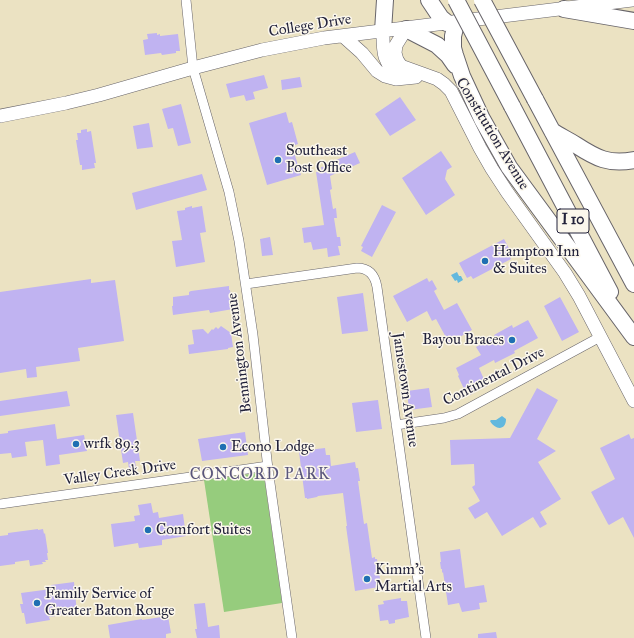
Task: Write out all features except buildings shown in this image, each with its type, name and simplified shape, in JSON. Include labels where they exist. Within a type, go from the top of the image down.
[{"type":"highway","points":[[383,31],[385,0]]},
{"type":"highway","points":[[429,0],[441,18],[453,23],[455,56],[462,76],[482,119],[509,167],[634,337]]},
{"type":"highway","name":"I 10","points":[[456,0],[634,337]]},
{"type":"highway","name":"I 10","points":[[482,0],[634,284]]},
{"type":"highway","points":[[564,9],[634,20]]},
{"type":"highway","points":[[406,28],[437,45],[448,55],[462,76]]},
{"type":"highway","points":[[552,131],[585,152],[602,160],[620,162],[634,160]]},
{"type":"street","name":"Bennington Avenue","points":[[186,0],[194,68],[231,202],[246,284],[268,466],[292,638]]},
{"type":"street","name":"College Drive","points":[[0,116],[100,95],[194,68],[279,47],[343,36],[632,0]]},
{"type":"street","name":"Constitution Avenue","points":[[406,28],[396,45],[395,52],[397,60],[401,66],[422,76]]},
{"type":"street","name":"Constitution Avenue","points":[[383,31],[384,54],[390,66],[400,73],[437,78],[450,91],[492,169],[565,273],[579,296],[634,401]]},
{"type":"street","name":"Constitution Avenue","points":[[343,36],[362,53],[377,71],[385,76],[396,79],[422,76]]},
{"type":"street","name":"Jamestown Avenue","points":[[246,284],[357,268],[365,269],[371,273],[375,280],[426,638]]},
{"type":"street","name":"Continental Drive","points":[[396,426],[444,418],[458,414],[600,337]]},
{"type":"street","name":"Valley Creek Drive","points":[[0,504],[268,466]]},
{"type":"green space","points":[[257,473],[262,476],[265,483],[282,603],[224,612],[204,480]]},
{"type":"water","points":[[457,272],[463,280],[458,283],[457,280],[455,281],[451,275]]},
{"type":"water","points":[[502,416],[506,419],[506,423],[500,428],[492,424],[490,421],[496,420]]},
{"type":"place","name":"Southeast Post Office","points":[[278,160]]},
{"type":"place","name":"Hampton Inn & Suites","points":[[485,261]]},
{"type":"place","name":"Bayou Braces","points":[[512,340]]},
{"type":"place","name":"wrfk 89.3","points":[[76,444]]},
{"type":"place","name":"Econo Lodge","points":[[223,447]]},
{"type":"place","name":"Comfort Suites","points":[[148,530]]},
{"type":"place","name":"Kimm's Martial Arts","points":[[367,579]]},
{"type":"place","name":"Family Service of Greater Baton Rouge","points":[[37,603]]},
{"type":"district","name":"CONCORD PARK","points":[[260,475]]}]
